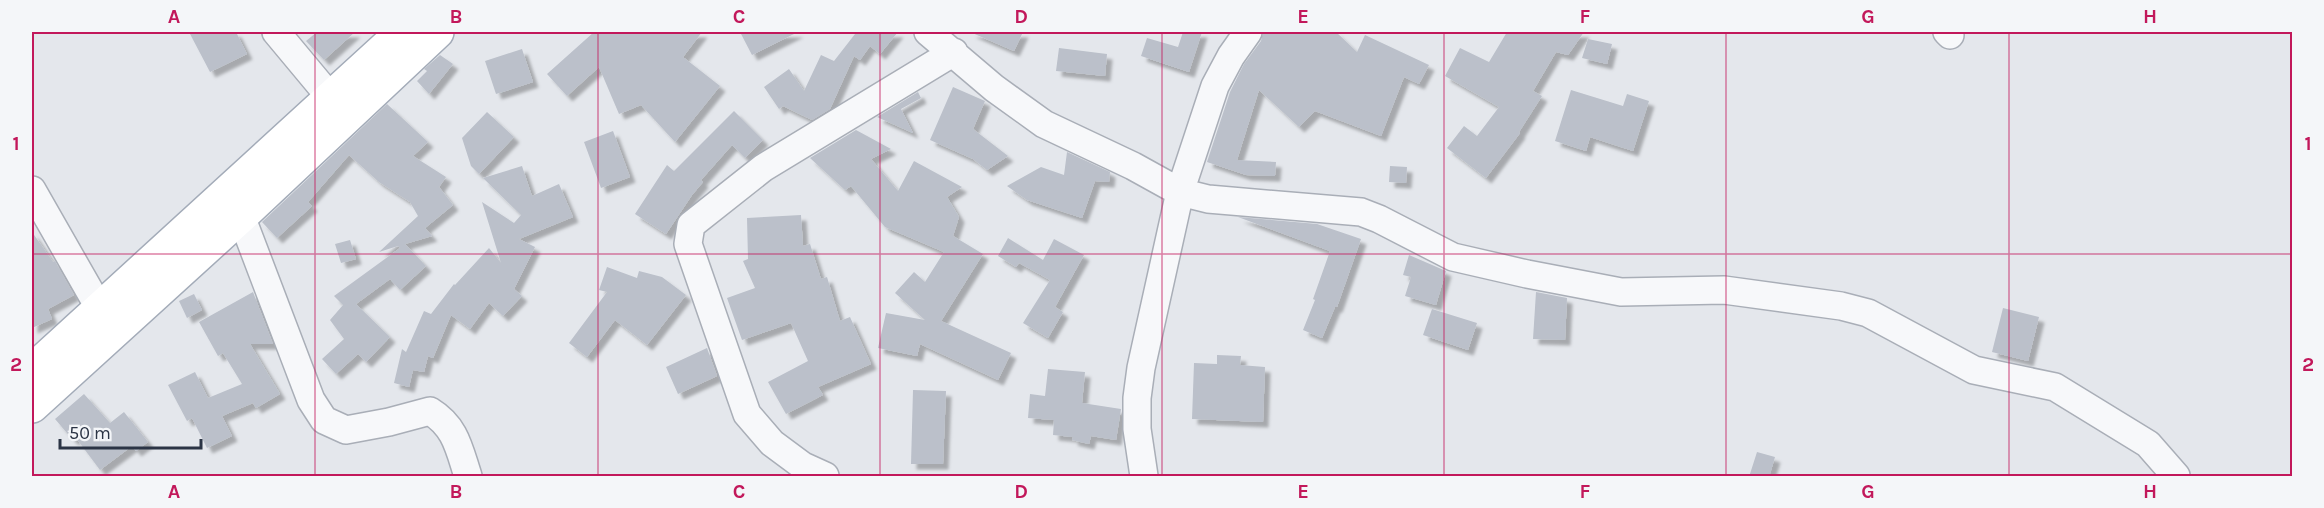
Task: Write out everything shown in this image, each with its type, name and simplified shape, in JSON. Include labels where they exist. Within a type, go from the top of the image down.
[{"type":"main road","points":[[32,371],[403,32]]},
{"type":"main road","points":[[32,406],[242,216],[437,32]]},
{"type":"street","points":[[276,32],[331,98]]},
{"type":"street","points":[[928,32],[994,88],[1044,124],[1133,166],[1180,192],[1208,199],[1361,212],[1453,257],[1621,292],[1724,290],[1841,306],[1868,313],[1974,369],[2055,387],[2148,444],[2176,477]]},
{"type":"street","points":[[1144,477],[1137,429],[1137,398],[1141,368],[1180,192],[1215,86],[1231,56],[1248,32]]},
{"type":"street","points":[[825,477],[802,466],[772,443],[747,414],[688,244],[692,225],[763,168],[954,52]]},
{"type":"street","points":[[32,190],[100,309]]},
{"type":"street","points":[[242,216],[311,400],[324,420],[346,430],[390,422],[430,411],[445,420],[454,437],[468,477]]},
{"type":"building","points":[[189,32],[236,32],[247,54],[210,72]]},
{"type":"building","points":[[317,32],[355,32],[324,60],[306,41]]},
{"type":"building","points":[[594,32],[702,32],[683,57],[720,86],[675,142],[641,105],[619,114],[599,67],[567,96],[547,74]]},
{"type":"building","points":[[740,32],[798,32],[752,55]]},
{"type":"building","points":[[851,32],[898,32],[880,54],[870,46],[860,60],[854,56],[830,109],[812,120],[783,106],[779,109],[764,87],[789,69],[804,91],[821,55],[834,61],[855,34]]},
{"type":"building","points":[[970,32],[1023,32],[1014,51]]},
{"type":"building","points":[[1183,32],[1202,32],[1189,72],[1141,56],[1147,38],[1178,47]]},
{"type":"building","points":[[1263,32],[1336,32],[1357,52],[1365,35],[1429,65],[1419,84],[1404,77],[1381,136],[1315,111],[1299,127],[1259,90],[1237,160],[1276,162],[1275,176],[1246,175],[1207,162],[1230,92],[1244,64],[1261,41]]},
{"type":"building","points":[[1507,32],[1584,32],[1568,55],[1556,52],[1533,91],[1542,96],[1520,133],[1486,178],[1447,148],[1464,126],[1477,136],[1499,107],[1445,76],[1460,48],[1489,62]]},
{"type":"building","points":[[1588,39],[1612,44],[1607,64],[1582,58]]},
{"type":"building","points":[[1059,48],[1107,54],[1105,76],[1056,71]]},
{"type":"building","points":[[522,49],[533,82],[496,94],[485,61]]},
{"type":"building","points":[[440,55],[453,64],[429,94],[417,81],[427,71],[424,69]]},
{"type":"building","points":[[953,87],[985,101],[973,129],[1008,156],[987,170],[973,159],[930,140]]},
{"type":"building","points":[[1571,90],[1623,106],[1627,94],[1649,101],[1633,151],[1590,137],[1586,151],[1555,141]]},
{"type":"building","points":[[918,92],[921,98],[901,109],[913,133],[877,117]]},
{"type":"building","points":[[387,104],[428,142],[413,156],[446,177],[439,187],[453,205],[425,228],[432,236],[405,244],[426,266],[400,290],[390,279],[356,304],[390,337],[366,362],[358,354],[336,374],[322,359],[344,339],[330,320],[343,305],[334,296],[400,248],[398,246],[379,252],[418,216],[410,202],[379,182],[349,155],[308,202],[312,206],[277,238],[262,222]]},
{"type":"building","points":[[734,111],[763,140],[745,158],[732,145],[701,180],[703,182],[666,234],[635,214],[667,165],[674,171]]},
{"type":"building","points":[[487,112],[514,137],[479,174],[471,166],[462,138]]},
{"type":"building","points":[[856,130],[891,149],[871,159],[898,191],[914,161],[962,187],[947,197],[959,217],[953,236],[983,254],[941,321],[1011,353],[998,380],[920,344],[917,356],[878,348],[886,313],[925,320],[895,293],[914,272],[925,282],[944,252],[885,227],[851,186],[845,190],[810,158]]},
{"type":"building","points":[[613,131],[630,177],[601,188],[584,142]]},
{"type":"building","points":[[1067,152],[1110,172],[1109,182],[1095,181],[1082,218],[1027,200],[1007,186],[1041,167],[1064,175]]},
{"type":"building","points":[[522,166],[532,196],[559,184],[573,217],[519,239],[535,247],[514,289],[522,296],[503,316],[489,303],[470,329],[451,315],[433,358],[428,356],[424,372],[413,370],[409,387],[394,383],[402,349],[406,352],[424,311],[431,314],[454,284],[489,248],[501,263],[482,202],[514,223],[521,215],[483,178]]},
{"type":"building","points":[[1390,166],[1407,167],[1406,183],[1389,182]]},
{"type":"building","points":[[801,215],[803,246],[810,244],[821,279],[827,277],[840,321],[850,317],[871,364],[818,387],[823,395],[786,414],[768,382],[808,361],[791,323],[742,340],[727,298],[755,288],[743,261],[748,259],[747,218]]},
{"type":"building","points":[[1238,217],[1317,224],[1361,239],[1337,307],[1335,307],[1322,338],[1303,330],[1330,251]]},
{"type":"building","points":[[32,232],[53,262],[55,261],[74,295],[48,309],[52,319],[32,328]]},
{"type":"building","points":[[1008,238],[1043,260],[1054,239],[1084,255],[1055,307],[1063,312],[1048,338],[1023,323],[1050,280],[1019,263],[1016,267],[998,256]]},
{"type":"building","points":[[350,240],[356,259],[341,263],[335,244]]},
{"type":"building","points":[[1409,255],[1446,271],[1436,305],[1405,296],[1411,277],[1403,275]]},
{"type":"building","points":[[607,267],[637,278],[639,271],[662,277],[686,295],[647,345],[615,320],[587,357],[569,343],[607,292],[599,290]]},
{"type":"building","points":[[253,292],[273,344],[250,344],[280,394],[256,408],[253,403],[222,416],[232,436],[207,448],[192,418],[187,421],[168,385],[195,372],[208,398],[242,384],[223,353],[218,356],[199,322]]},
{"type":"building","points":[[1536,292],[1567,298],[1565,340],[1533,339]]},
{"type":"building","points":[[194,294],[202,310],[187,318],[179,301]]},
{"type":"building","points":[[2003,308],[2039,317],[2028,361],[1992,352]]},
{"type":"building","points":[[1432,309],[1477,323],[1468,350],[1423,335]]},
{"type":"building","points":[[707,348],[717,376],[678,394],[666,367]]},
{"type":"building","points":[[1217,355],[1241,356],[1240,365],[1265,367],[1263,422],[1192,419],[1194,363],[1217,364]]},
{"type":"building","points":[[1048,369],[1085,372],[1082,403],[1121,409],[1116,440],[1091,436],[1089,444],[1072,440],[1073,437],[1053,435],[1054,420],[1028,418],[1030,394],[1045,396]]},
{"type":"building","points":[[913,390],[946,391],[943,464],[911,464]]},
{"type":"building","points":[[84,394],[110,423],[124,412],[148,442],[136,451],[132,446],[100,470],[76,438],[73,440],[55,419]]},
{"type":"building","points":[[1757,452],[1775,457],[1769,477],[1749,477]]}]
